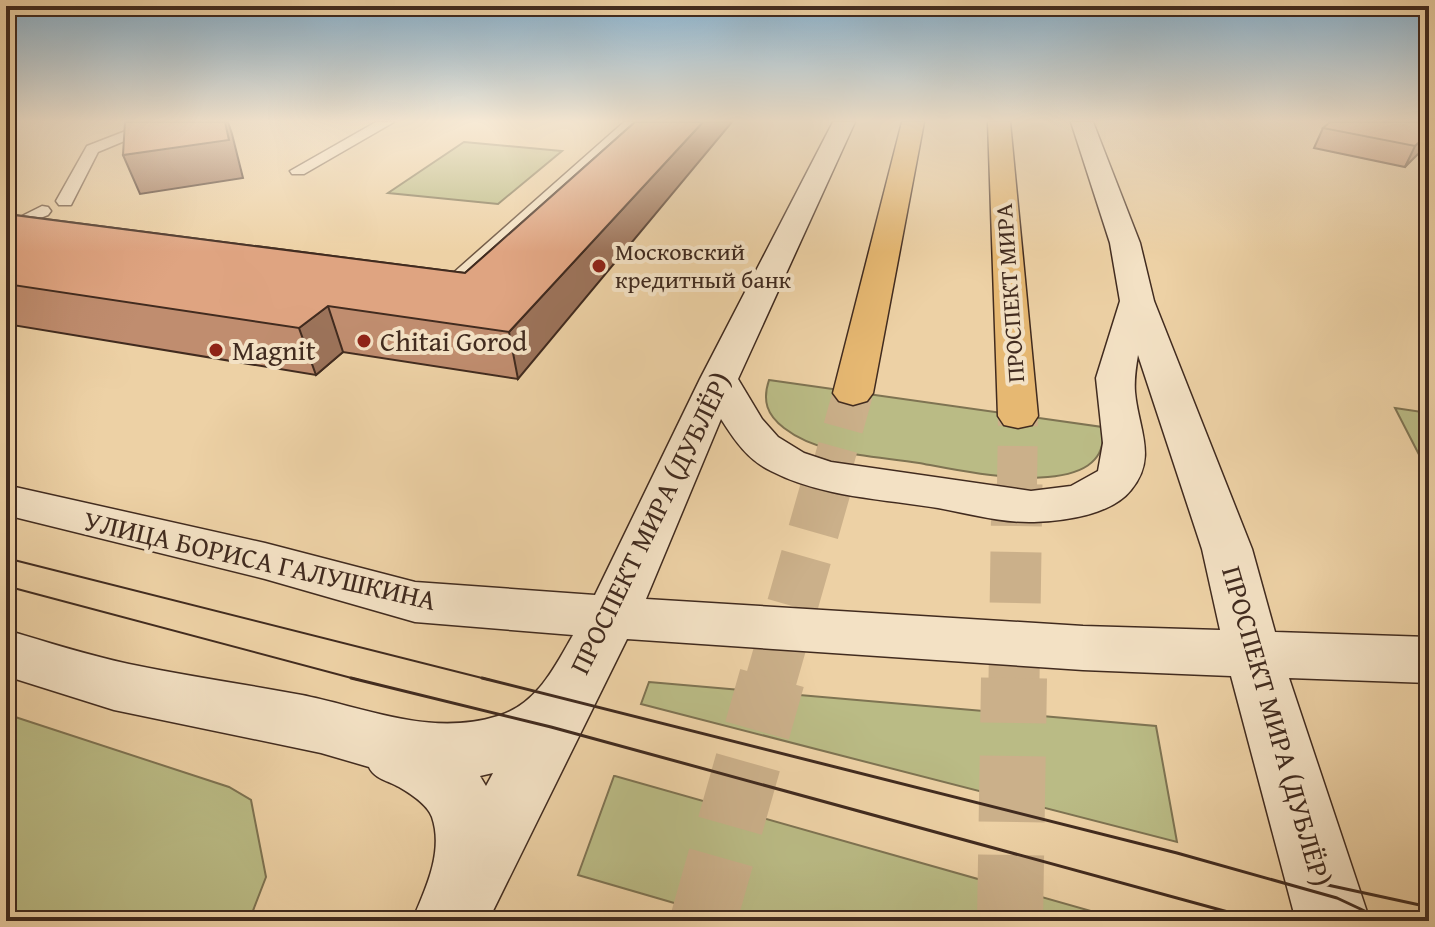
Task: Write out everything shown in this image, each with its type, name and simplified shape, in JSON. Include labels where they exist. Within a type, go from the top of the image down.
[{"type":"main road","name":"ПРОСПЕКТ МИРА (ДУБЛЁР)","points":[[456,906],[611,617],[719,379],[823,165]]},
{"type":"main road","points":[[853,393],[903,165]]},
{"type":"main road","name":"ПРОСПЕКТ МИРА","points":[[1002,165],[1018,416]]},
{"type":"main road","name":"ПРОСПЕКТ МИРА (ДУБЛЁР)","points":[[1097,165],[1125,243],[1137,301],[1227,549],[1253,653],[1333,921]]},
{"type":"main road","points":[[719,379],[752,435],[771,453],[800,466],[832,476],[1012,505],[1070,503],[1094,495],[1110,484],[1120,473],[1125,458],[1115,389],[1117,364],[1137,301]]},
{"type":"main road","name":"УЛИЦА БОРИСА ГАЛУШКИНА","points":[[6,500],[265,561],[415,602],[691,623]]},
{"type":"main road","points":[[6,653],[126,688],[325,726],[379,745],[430,752],[511,742],[540,725],[596,662],[620,644],[653,630],[691,623],[1083,648],[1429,660]]},
{"type":"main road","points":[[325,726],[429,768],[448,782],[461,802],[467,828],[468,861],[456,906]]},
{"type":"lane","points":[[65,201],[84,165]]},
{"type":"lane","points":[[298,171],[308,165]]},
{"type":"lane","points":[[408,274],[456,281],[585,165]]},
{"type":"lane","points":[[15,224],[46,218]]},
{"type":"green space","points":[[429,165],[545,165],[498,204],[388,193]]},
{"type":"green space","points":[[769,380],[1102,427],[1100,452],[1085,467],[1061,475],[1030,478],[966,472],[831,450],[798,437],[778,423],[766,401]]},
{"type":"green space","points":[[1395,408],[1429,413],[1429,474]]},
{"type":"green space","points":[[649,682],[1156,726],[1177,842],[641,704]]},
{"type":"green space","points":[[6,714],[229,787],[251,800],[266,877],[249,921],[6,921]]},
{"type":"green space","points":[[614,776],[1126,921],[736,921],[578,875]]},
{"type":"building","points":[[586,165],[663,165],[509,332],[328,306],[299,328],[6,284],[6,214],[465,273]]},
{"type":"tunnel","points":[[827,486],[853,393]]},
{"type":"tunnel","points":[[1017,486],[1018,416]]},
{"type":"tunnel","points":[[771,680],[827,484]]},
{"type":"tunnel","points":[[1014,680],[1017,484]]},
{"type":"tunnel","points":[[703,921],[772,678]]},
{"type":"tunnel","points":[[1010,921],[1014,678]]},
{"type":"tram line","points":[[6,558],[490,680]]},
{"type":"tram line","points":[[6,586],[357,679]]},
{"type":"tram line","points":[[351,678],[357,679]]},
{"type":"tram line","points":[[482,678],[1177,853],[1337,898],[1386,921]]},
{"type":"tram line","points":[[357,679],[551,727],[1261,921]]},
{"type":"tram line","points":[[1323,884],[1429,907]]},
{"type":"place","name":"Московский кредитный банк","points":[[599,266]]},
{"type":"place","name":"Chitai Gorod","points":[[364,341]]},
{"type":"place","name":"Magnit","points":[[216,350]]}]
